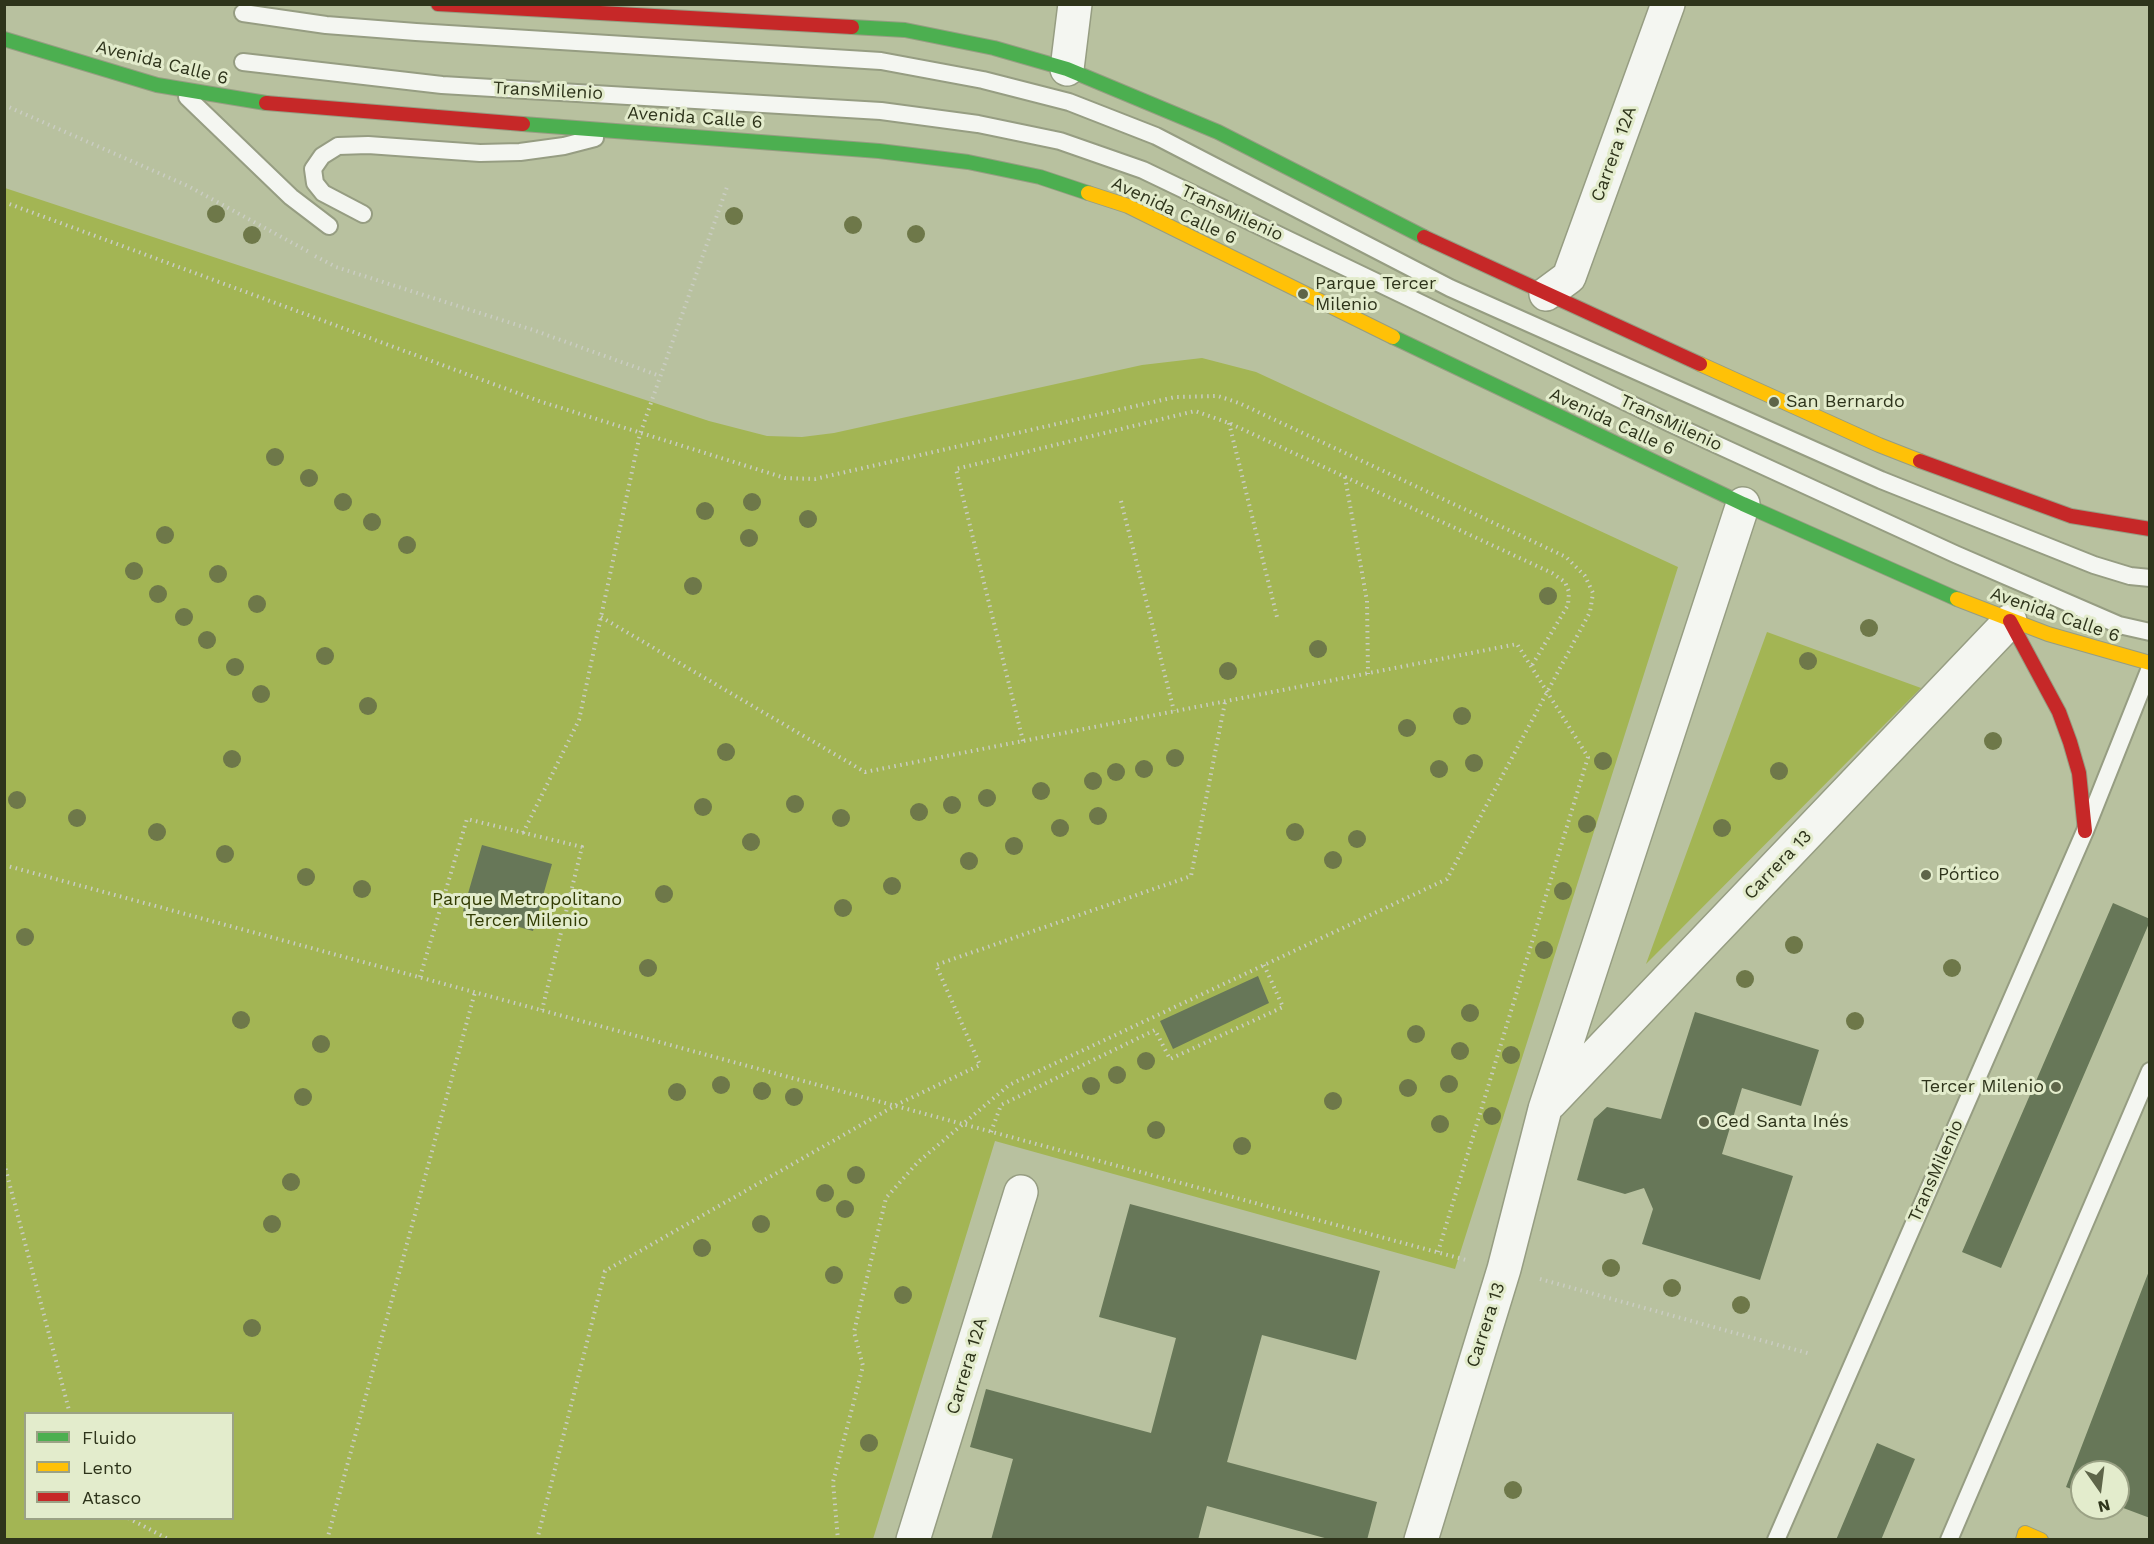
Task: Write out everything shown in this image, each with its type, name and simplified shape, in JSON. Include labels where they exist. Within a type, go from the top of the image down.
[{"type":"main road","points":[[438,4],[905,30],[994,48],[1067,69],[1218,132],[1420,235],[1879,445],[1963,479],[2072,516],[2150,529]]},
{"type":"main road","name":"Avenida Calle 6","points":[[4,39],[180,90],[263,103],[392,115],[623,130],[879,151],[968,162],[1040,177],[1082,189],[1128,206],[1303,294],[1743,504],[2010,621],[2108,653],[2150,663]]},
{"type":"main road","points":[[2010,621],[2059,712],[2070,742],[2079,773],[2085,831]]},
{"type":"main road","points":[[2024,1536],[2041,1539]]},
{"type":"street","points":[[1067,69],[1075,4]]},
{"type":"street","name":"Carrera 12A","points":[[1546,294],[1569,277],[1668,4]]},
{"type":"street","name":"Carrera 13","points":[[1421,1539],[1504,1269],[1545,1109],[1743,504]]},
{"type":"street","name":"Carrera 13","points":[[1545,1109],[2010,621]]},
{"type":"street","name":"Carrera 12A","points":[[913,1539],[1021,1192]]},
{"type":"lane","name":"TransMilenio","points":[[243,13],[326,25],[428,33],[881,61],[983,80],[1069,102],[1155,136],[1450,288],[1881,480],[2094,565],[2130,576],[2150,578]]},
{"type":"lane","name":"TransMilenio","points":[[243,62],[442,85],[881,111],[978,124],[1060,141],[1143,170],[1651,414],[1966,559],[2119,625],[2150,632]]},
{"type":"lane","points":[[180,90],[291,197],[329,226]]},
{"type":"lane","points":[[363,214],[323,193],[315,183],[313,169],[322,156],[338,146],[368,145],[480,153],[520,152],[564,146],[623,130]]},
{"type":"lane","name":"TransMilenio","points":[[1776,1539],[2085,831],[2150,668]]},
{"type":"lane","points":[[1949,1539],[2150,1071]]},
{"type":"path","points":[[523,833],[579,720],[640,434],[727,187]]},
{"type":"path","points":[[4,202],[539,401],[785,478],[815,479],[1175,397],[1218,396],[1239,403],[1566,557],[1585,576],[1593,593],[1590,612],[1447,879],[1009,1085],[918,1162],[886,1198],[854,1332],[863,1366],[833,1482],[838,1539]]},
{"type":"path","points":[[1023,741],[956,469],[1195,411],[1229,423],[1552,573],[1565,582],[1569,592],[1568,605],[1531,667]]},
{"type":"path","points":[[1229,423],[1278,621]]},
{"type":"path","points":[[1345,477],[1367,601],[1368,674]]},
{"type":"path","points":[[1121,501],[1174,711]]},
{"type":"path","points":[[601,617],[865,772],[1517,644],[1588,757],[1438,1252]]},
{"type":"path","points":[[537,1539],[605,1271],[896,1106],[980,1065],[936,965],[1191,876],[1225,702]]},
{"type":"path","points":[[420,977],[467,819],[582,847],[542,1010]]},
{"type":"path","points":[[4,865],[1504,1269],[1811,1354]]},
{"type":"path","points":[[992,1132],[1000,1105],[1155,1030],[1170,1059],[1283,1007],[1264,965]]},
{"type":"path","points":[[327,1539],[475,992]]},
{"type":"path","points":[[4,1164],[70,1412]]},
{"type":"path","points":[[132,1520],[170,1539]]},
{"type":"green space","name":"Parque Metropolitano Tercer Milenio","points":[[5,188],[709,421],[767,436],[802,437],[834,433],[1142,365],[1202,358],[1256,372],[1678,567],[1455,1269],[995,1141],[873,1539],[5,1539]]},
{"type":"green space","points":[[1767,632],[1921,688],[1646,964]]},
{"type":"building","points":[[482,845],[552,864],[533,931],[463,911]]},
{"type":"building","name":"Tercer Milenio","points":[[2113,903],[2150,921],[2001,1268],[1962,1252]]},
{"type":"building","points":[[1258,976],[1269,1003],[1173,1049],[1160,1021]]},
{"type":"building","points":[[1695,1012],[1819,1050],[1801,1106],[1742,1088],[1722,1154],[1793,1176],[1760,1280],[1642,1244],[1653,1209],[1644,1188],[1625,1194],[1577,1180],[1594,1119],[1607,1107],[1661,1119]]},
{"type":"building","points":[[1130,1204],[1380,1271],[1356,1360],[1262,1335],[1227,1462],[1377,1502],[1367,1540],[1332,1540],[1207,1506],[1198,1540],[991,1540],[1013,1459],[970,1447],[986,1389],[1151,1433],[1176,1338],[1099,1317]]},
{"type":"building","points":[[2150,1271],[2150,1518],[2130,1510],[2130,1460],[2076,1460]]},
{"type":"building","points":[[1877,1443],[1915,1459],[1881,1540],[1836,1540]]},
{"type":"building","points":[[2070,1477],[2070,1488],[2066,1487]]},
{"type":"traffic: fast","points":[[852,27],[905,30],[994,48],[1067,69],[1218,132],[1424,237]]},
{"type":"traffic: fast","points":[[4,39],[157,85],[266,103]]},
{"type":"traffic: fast","points":[[523,124],[879,151],[968,162],[1040,177],[1088,193]]},
{"type":"traffic: fast","points":[[1393,337],[1743,504],[1957,599]]},
{"type":"traffic: slow","points":[[1088,193],[1128,206],[1393,337]]},
{"type":"traffic: slow","points":[[1700,364],[1879,445],[1920,461]]},
{"type":"traffic: slow","points":[[1957,599],[2048,634],[2150,663]]},
{"type":"traffic: slow","points":[[2023,1540],[2025,1533],[2041,1540]]},
{"type":"traffic: jam","points":[[438,4],[852,27]]},
{"type":"traffic: jam","points":[[266,103],[523,124]]},
{"type":"traffic: jam","points":[[1424,237],[1700,364]]},
{"type":"traffic: jam","points":[[1920,461],[2071,516],[2150,529]]},
{"type":"traffic: jam","points":[[2010,621],[2059,712],[2070,742],[2079,773],[2085,831]]},
{"type":"place","name":"Parque Tercer Milenio","points":[[1303,294]]},
{"type":"place","name":"San Bernardo","points":[[1774,402]]},
{"type":"place","name":"Pórtico","points":[[1926,875]]},
{"type":"place","name":"Tercer Milenio","points":[[2056,1087]]},
{"type":"place","name":"Ced Santa Inés","points":[[1704,1122]]}]
